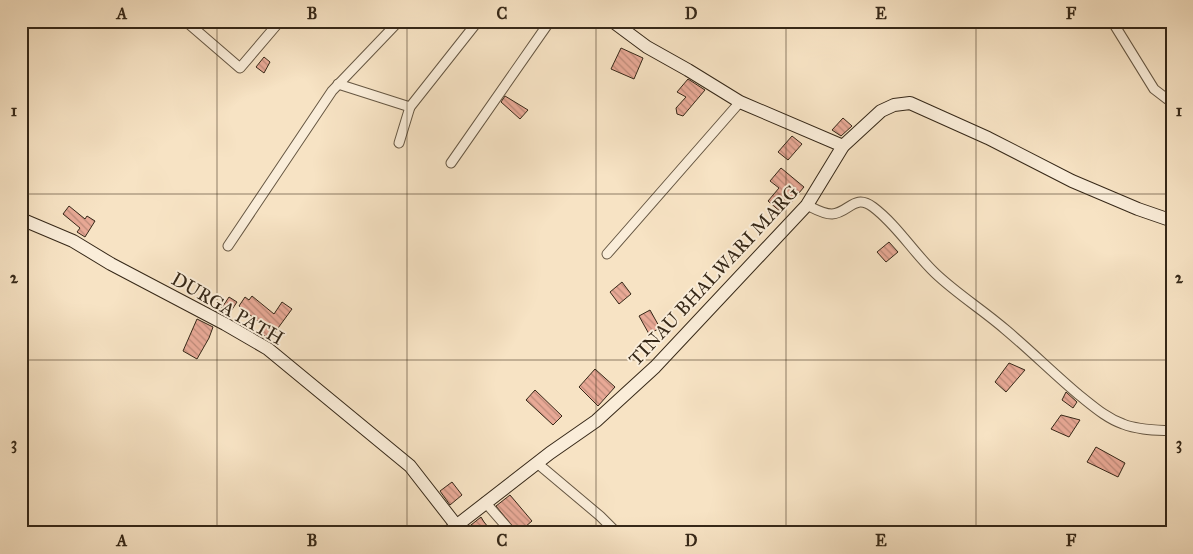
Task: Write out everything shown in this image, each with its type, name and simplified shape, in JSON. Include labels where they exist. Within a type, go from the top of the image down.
[{"type":"street","points":[[190,23],[240,68],[280,21]]},
{"type":"street","points":[[228,246],[332,91],[399,21]]},
{"type":"street","points":[[400,143],[410,107],[478,21]]},
{"type":"street","points":[[451,163],[550,21]]},
{"type":"street","points":[[612,21],[647,47],[740,102],[843,146]]},
{"type":"street","points":[[1112,21],[1154,89],[1167,99],[1172,100]]},
{"type":"street","points":[[338,84],[410,107]]},
{"type":"street","points":[[607,254],[740,102]]},
{"type":"street","name":"TINAU BHALWARI MARG","points":[[452,529],[537,463],[596,421],[655,368],[807,205],[843,146],[881,111],[894,105],[910,103],[988,138],[1072,181],[1138,209],[1167,219],[1172,218]]},
{"type":"street","points":[[807,205],[833,214],[856,202],[864,202],[872,206],[894,225],[934,272],[1005,329],[1100,412],[1123,424],[1146,429],[1172,431]]},
{"type":"street","name":"DURGA PATH","points":[[21,219],[73,241],[111,264],[225,324],[268,349],[410,466],[452,529]]},
{"type":"street","points":[[537,463],[600,516],[616,533]]},
{"type":"street","points":[[485,502],[512,533]]},
{"type":"building","points":[[621,48],[643,58],[634,79],[611,69]]},
{"type":"building","points":[[264,57],[270,62],[264,73],[256,67]]},
{"type":"building","points":[[688,79],[705,90],[683,116],[677,114],[676,108],[686,97],[677,92]]},
{"type":"building","points":[[505,96],[528,110],[520,119],[501,102]]},
{"type":"building","points":[[843,118],[852,126],[841,136],[832,130]]},
{"type":"building","points":[[792,136],[802,144],[788,160],[778,152]]},
{"type":"building","points":[[781,168],[804,187],[782,213],[768,201],[779,188],[770,181]]},
{"type":"building","points":[[69,206],[85,219],[87,216],[95,221],[85,237],[77,232],[80,228],[63,214]]},
{"type":"building","points":[[889,242],[898,252],[886,262],[877,252]]},
{"type":"building","points":[[622,282],[631,294],[619,304],[610,292]]},
{"type":"building","points":[[252,296],[274,314],[282,302],[292,309],[270,339],[260,333],[265,327],[239,306],[245,297],[249,300]]},
{"type":"building","points":[[229,297],[237,302],[229,314],[221,309]]},
{"type":"building","points":[[650,310],[660,328],[649,334],[639,316]]},
{"type":"building","points":[[197,319],[213,327],[197,359],[183,351]]},
{"type":"building","points":[[1009,363],[1025,370],[1006,392],[995,382]]},
{"type":"building","points":[[595,369],[615,387],[598,406],[579,387]]},
{"type":"building","points":[[535,390],[562,416],[553,425],[526,400]]},
{"type":"building","points":[[1066,392],[1077,402],[1073,408],[1062,400]]},
{"type":"building","points":[[1061,415],[1080,420],[1069,437],[1051,429]]},
{"type":"building","points":[[1096,447],[1125,463],[1118,477],[1087,462]]},
{"type":"building","points":[[452,482],[462,495],[450,505],[440,491]]},
{"type":"building","points":[[510,495],[532,521],[518,533],[496,506]]},
{"type":"building","points":[[481,517],[493,533],[469,533],[466,529]]}]
